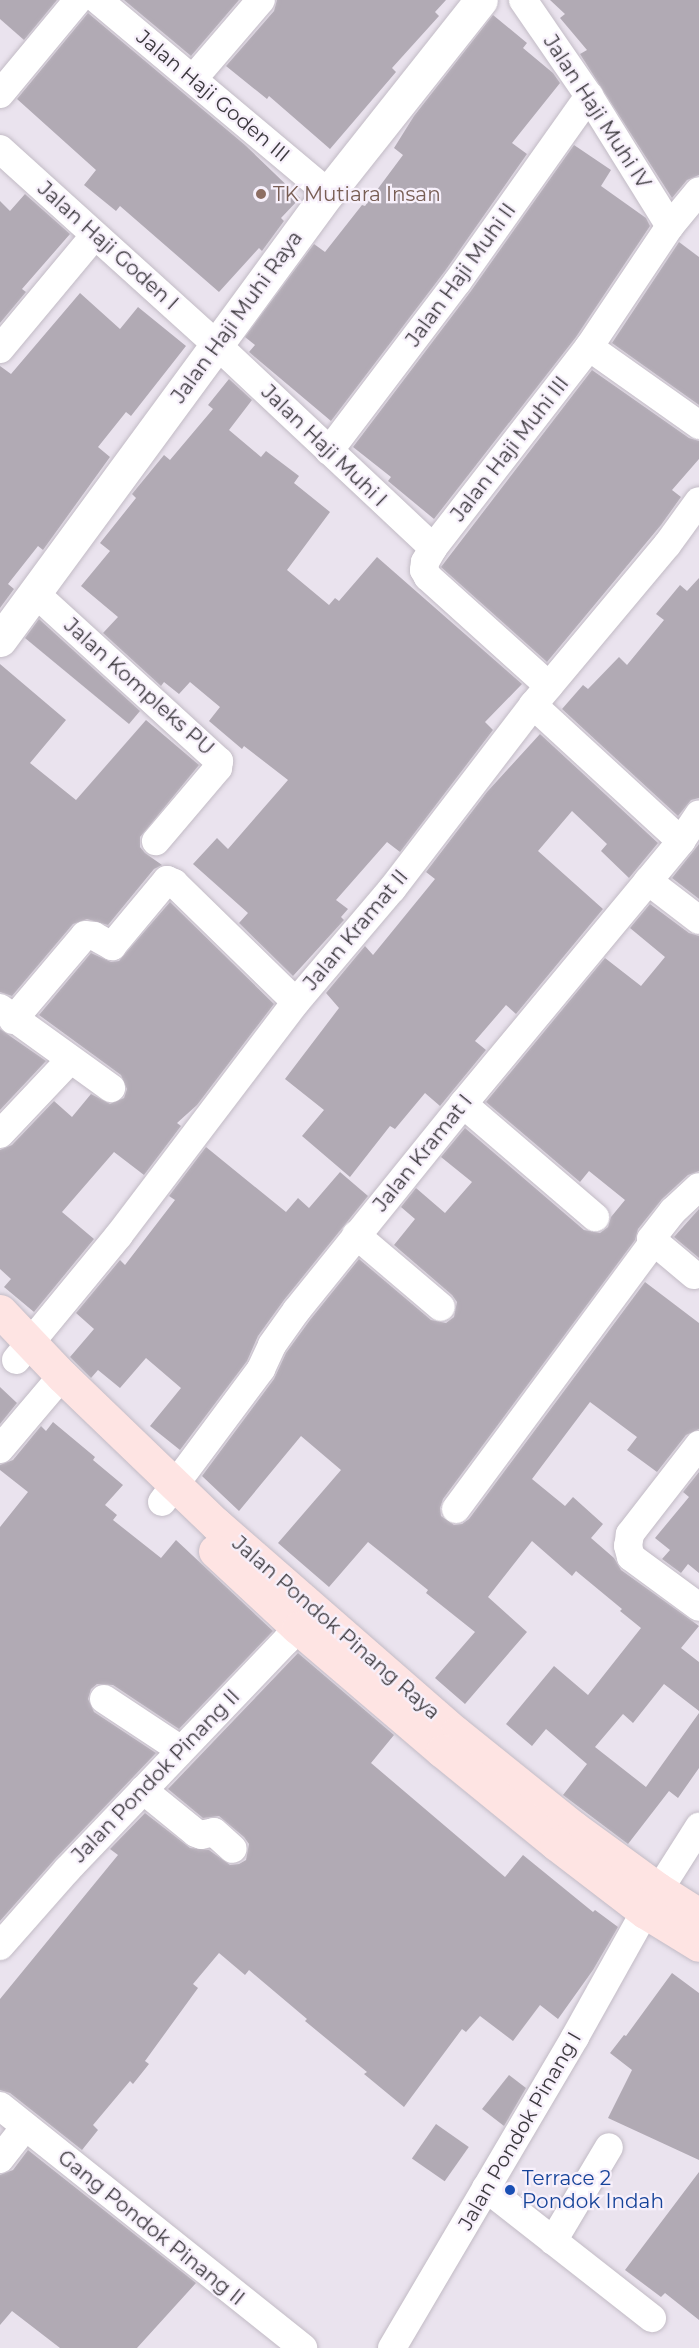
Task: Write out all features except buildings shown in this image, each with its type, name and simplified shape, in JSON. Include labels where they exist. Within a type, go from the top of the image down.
[{"type":"main road","name":"Jalan Pondok Pinang Raya","points":[[0,1311],[15,1349],[305,1617],[442,1751],[652,1900],[699,1945]]},
{"type":"main road","name":"Jalan Pondok Pinang Raya","points":[[652,1900],[699,1914]]},
{"type":"street","points":[[0,94],[78,0]]},
{"type":"street","name":"Jalan Haji Goden III","points":[[98,0],[328,193]]},
{"type":"street","points":[[193,79],[261,0]]},
{"type":"street","name":"Jalan Haji Muhi Raya","points":[[0,640],[36,594],[328,193],[480,0]]},
{"type":"street","name":"Jalan Haji Muhi IV","points":[[523,0],[589,96],[670,225]]},
{"type":"street","name":"Jalan Haji Muhi II","points":[[329,451],[458,281],[589,96]]},
{"type":"street","name":"Jalan Haji Goden I","points":[[0,149],[216,344]]},
{"type":"street","name":"Jalan Haji Muhi III","points":[[541,696],[428,577],[424,570],[433,548],[589,347],[670,225],[699,191]]},
{"type":"street","points":[[0,349],[95,235]]},
{"type":"street","name":"Jalan Haji Muhi I","points":[[216,344],[433,548]]},
{"type":"street","points":[[589,347],[699,425]]},
{"type":"street","name":"Jalan Kramat II","points":[[15,1349],[119,1235],[296,1002],[392,889],[541,696],[667,545],[699,501]]},
{"type":"street","name":"Jalan Kompleks PU","points":[[36,594],[219,761],[218,768],[156,841]]},
{"type":"street","points":[[541,696],[681,840]]},
{"type":"street","name":"Jalan Kramat I","points":[[169,1493],[261,1369],[287,1324],[356,1235],[648,881],[699,814]]},
{"type":"street","points":[[111,1088],[6,1014],[85,935],[94,936],[112,946],[167,880],[174,883],[296,1002]]},
{"type":"street","points":[[648,881],[699,920]]},
{"type":"street","points":[[0,1134],[70,1060]]},
{"type":"street","points":[[463,1104],[595,1217]]},
{"type":"street","points":[[694,1275],[653,1243],[652,1237],[666,1219],[699,1187]]},
{"type":"street","points":[[356,1235],[441,1307]]},
{"type":"street","points":[[456,1509],[653,1243]]},
{"type":"street","points":[[0,1449],[55,1384]]},
{"type":"street","points":[[699,1445],[630,1534],[628,1546],[632,1557],[699,1607]]},
{"type":"street","name":"Jalan Pondok Pinang II","points":[[0,1946],[66,1870],[305,1617]]},
{"type":"street","points":[[104,1698],[181,1750]]},
{"type":"street","points":[[143,1790],[196,1833],[201,1835],[214,1832],[233,1849]]},
{"type":"street","name":"Jalan Pondok Pinang I","points":[[392,2348],[652,1900],[699,1827]]},
{"type":"street","name":"Gang Pondok Pinang II","points":[[0,2106],[303,2348]]},
{"type":"street","points":[[0,2158],[25,2127]]},
{"type":"street","points":[[553,2241],[609,2147]]},
{"type":"street","points":[[486,2188],[652,2318]]},
{"type":"place","name":"TK Mutiara Insan","points":[[261,194]]},
{"type":"place","name":"Terrace 2 Pondok Indah","points":[[510,2190]]}]
